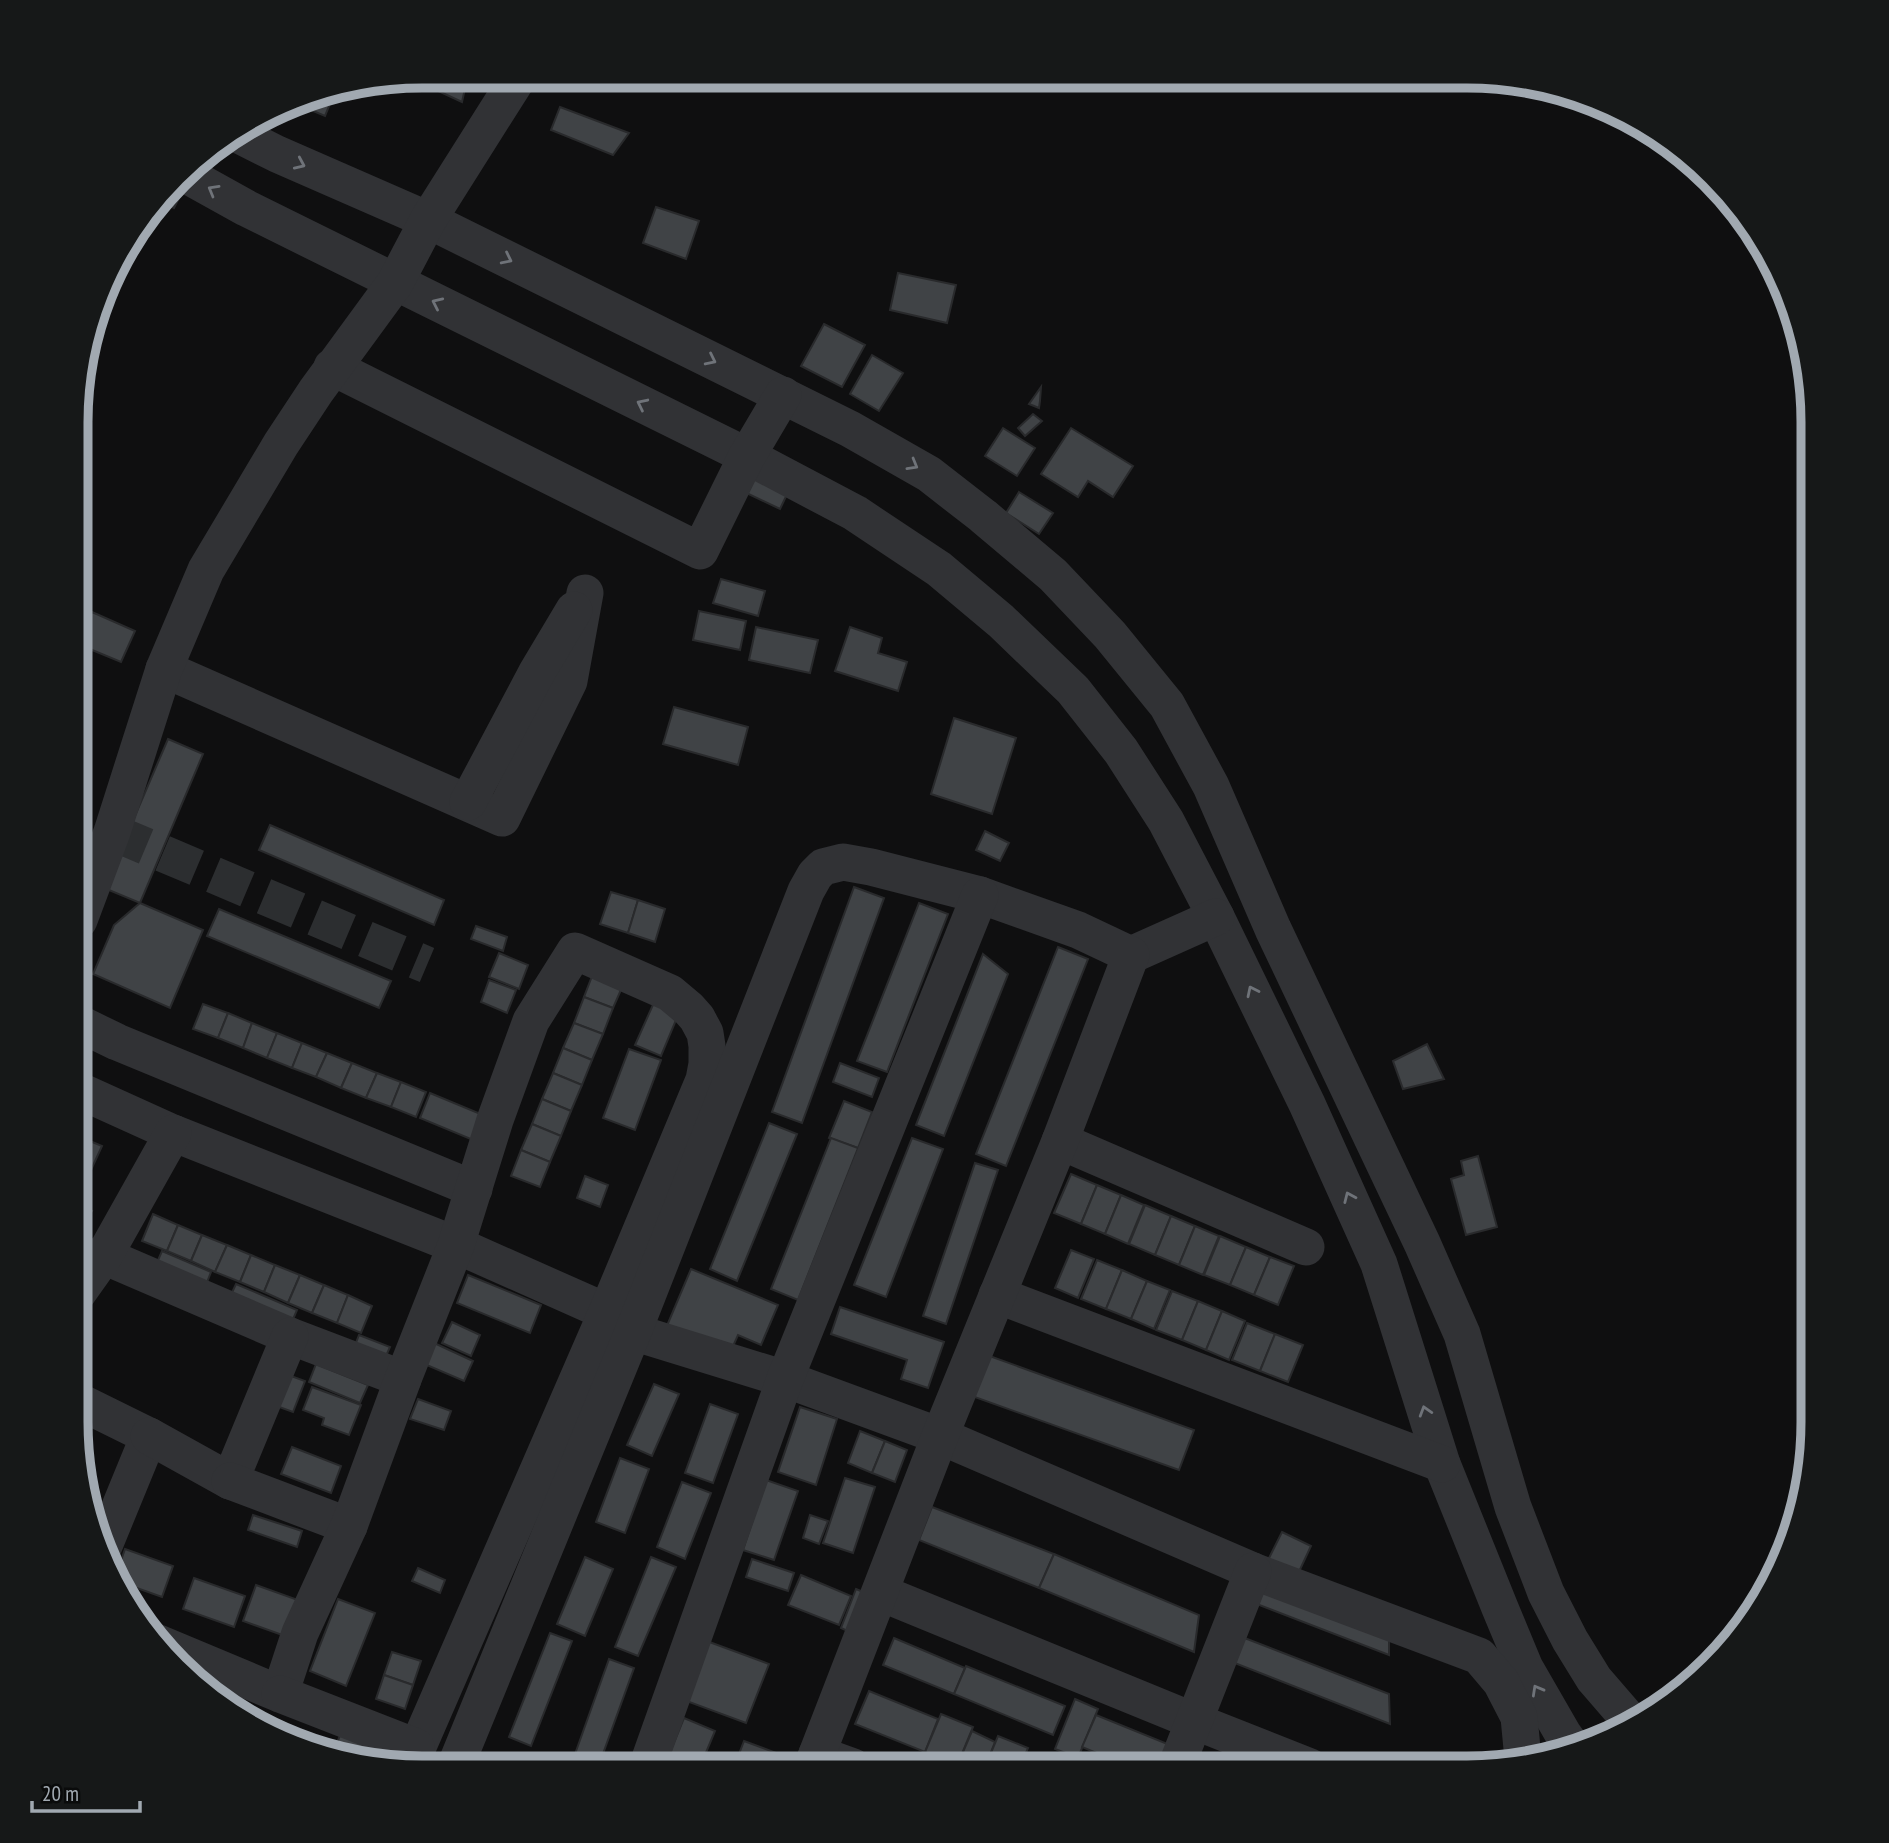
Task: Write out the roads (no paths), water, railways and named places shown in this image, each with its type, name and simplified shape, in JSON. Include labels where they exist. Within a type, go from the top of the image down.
[{"type":"street","points":[[88,896],[112,832],[163,669],[206,570],[275,454],[332,367],[399,276],[424,228],[511,88]]},
{"type":"street","points":[[245,138],[424,228],[764,427],[855,513],[939,569],[1001,621],[1073,690],[1121,751],[1166,821],[1307,1104],[1379,1264],[1442,1464],[1525,1668],[1567,1740]]},
{"type":"street","points":[[192,178],[246,208],[399,276],[463,315],[764,427],[850,429],[929,474],[983,516],[1053,575],[1110,635],[1167,705],[1212,786],[1273,929],[1422,1243],[1462,1334],[1513,1507],[1546,1593],[1594,1679],[1626,1716]]},
{"type":"street","points":[[332,367],[700,551],[764,427]]},
{"type":"street","points":[[163,669],[502,818],[569,681],[585,593],[537,672],[468,802]]},
{"type":"street","points":[[414,1756],[620,1322],[815,875],[824,867],[843,862],[871,867],[980,895],[1078,930],[1131,955]]},
{"type":"street","points":[[651,1756],[785,1379],[980,895]]},
{"type":"street","points":[[816,1756],[1131,955],[1216,917]]},
{"type":"street","points":[[280,1695],[300,1633],[349,1526],[456,1245],[495,1120],[531,1021],[575,951],[670,993],[689,1009],[705,1033],[707,1064],[704,1080],[620,1322],[463,1756]]},
{"type":"street","points":[[88,1028],[474,1189]]},
{"type":"street","points":[[117,1042],[134,1114]]},
{"type":"street","points":[[88,1094],[173,1133],[456,1245],[620,1322],[940,1436],[1252,1571],[1479,1656],[1501,1682],[1519,1717],[1522,1751]]},
{"type":"street","points":[[88,1279],[104,1256],[173,1133]]},
{"type":"street","points":[[1060,1140],[1306,1247]]},
{"type":"street","points":[[104,1256],[290,1336],[403,1379]]},
{"type":"street","points":[[997,1295],[1442,1464]]},
{"type":"street","points":[[230,1481],[290,1336]]},
{"type":"street","points":[[88,1406],[230,1481],[349,1526]]},
{"type":"street","points":[[108,1536],[149,1436]]},
{"type":"street","points":[[1180,1756],[1252,1571]]},
{"type":"street","points":[[881,1593],[1282,1756]]},
{"type":"street","points":[[179,1652],[410,1755]]},
{"type":"tunnel","points":[[112,832],[427,965]]}]
